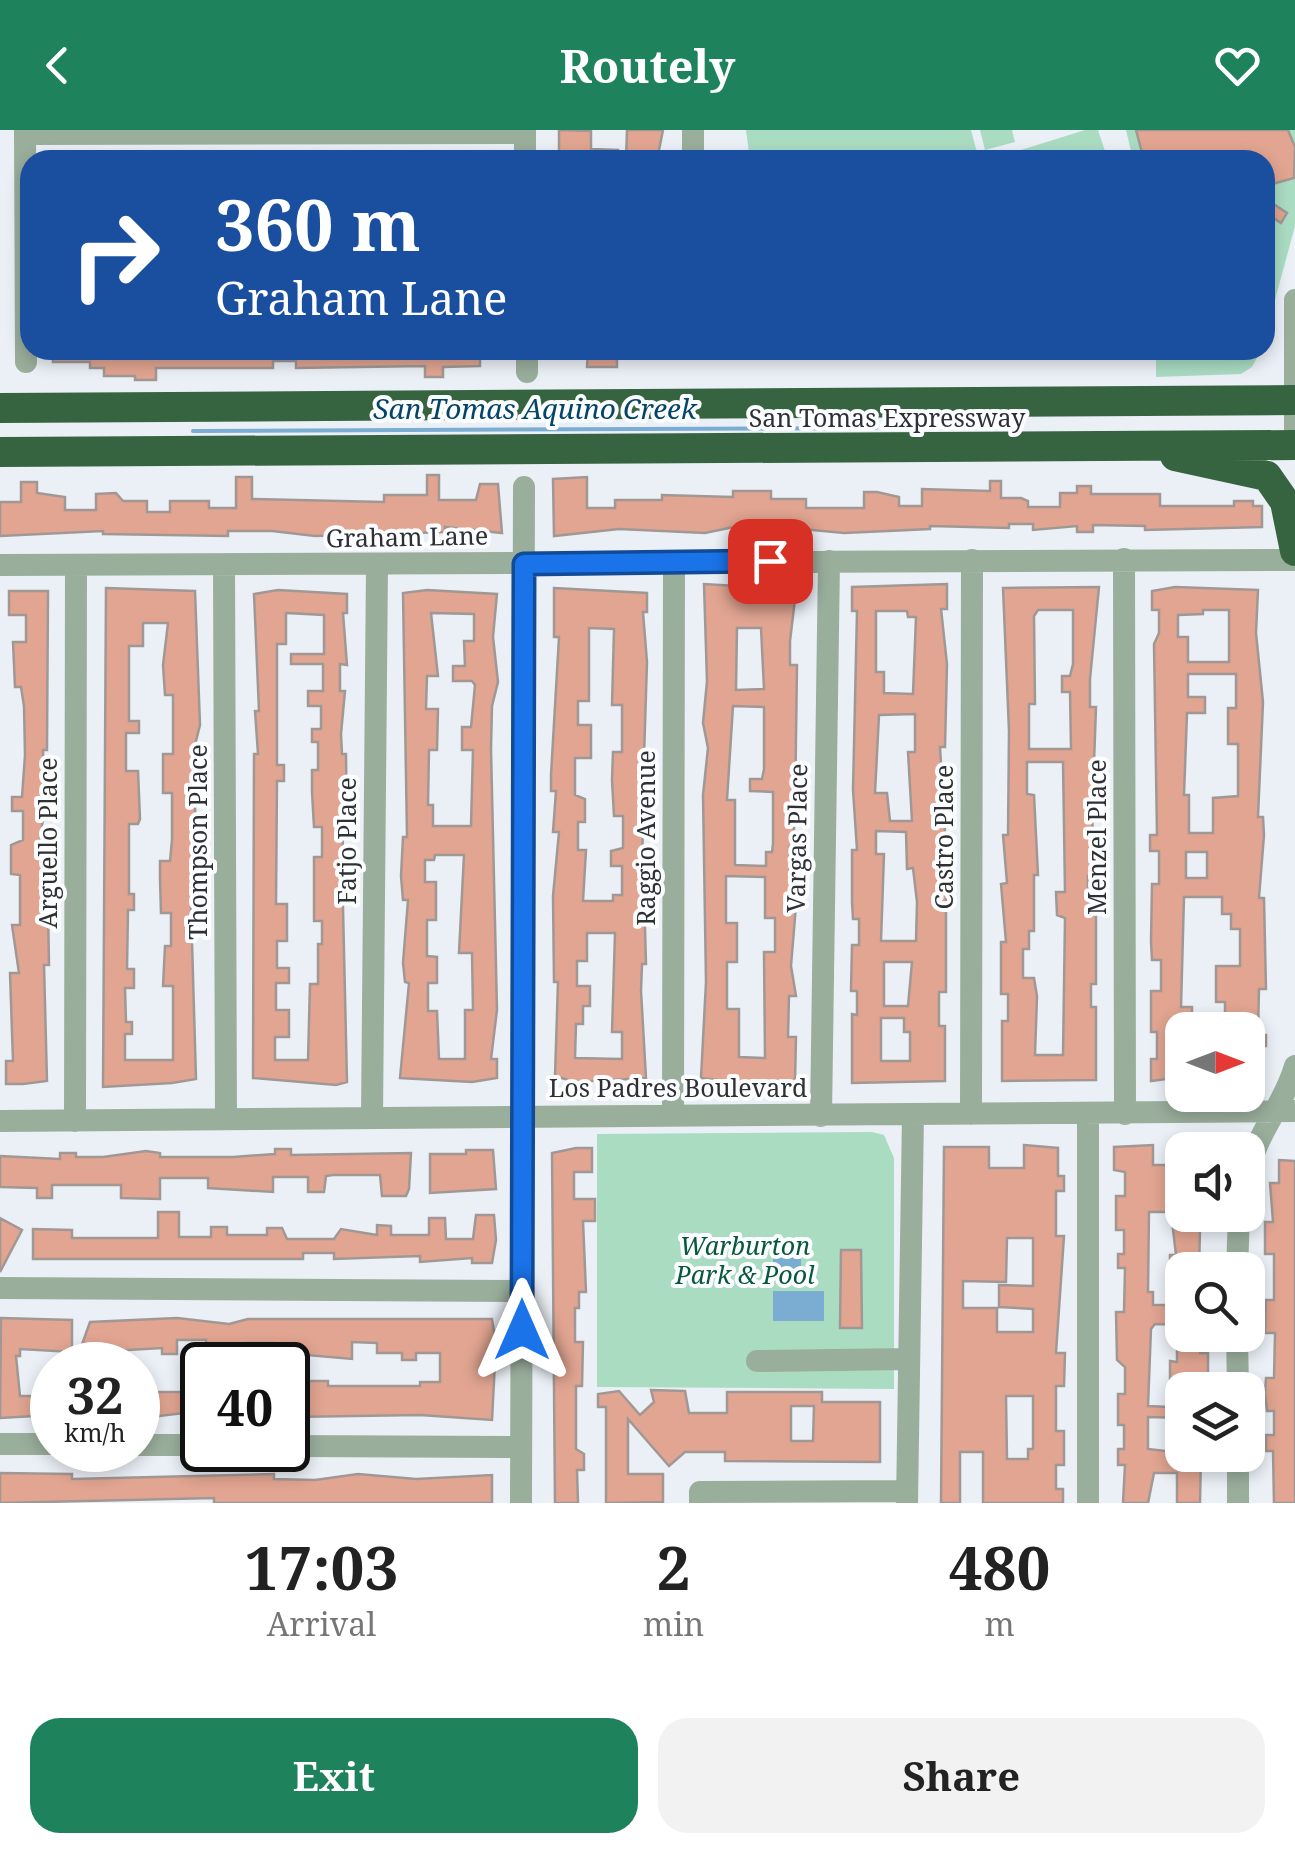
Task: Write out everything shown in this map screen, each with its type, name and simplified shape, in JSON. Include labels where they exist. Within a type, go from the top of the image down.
[{"type":"highway","name":"San Tomas Expressway","points":[[0,408],[1294,400]]},
{"type":"highway","name":"San Tomas Expressway","points":[[0,452],[1295,444]]},
{"type":"highway","points":[[1143,447],[1214,468],[1242,468],[1267,476],[1286,502],[1295,551]]},
{"type":"street","points":[[25,132],[525,132]]},
{"type":"street","points":[[1295,300],[1295,429]]},
{"type":"street","points":[[521,1503],[524,486]]},
{"type":"street","points":[[1295,517],[1295,576]]},
{"type":"street","name":"Castro Place","points":[[970,1114],[972,560]]},
{"type":"street","name":"Menzel Place","points":[[1124,560],[1126,1114]]},
{"type":"street","name":"Graham Lane","points":[[0,565],[1295,560]]},
{"type":"street","name":"Vargas Place","points":[[821,1116],[829,561]]},
{"type":"street","name":"Raggio Avenue","points":[[674,562],[674,1115]]},
{"type":"street","name":"Arguello Place","points":[[75,1121],[76,565]]},
{"type":"street","name":"Thompson Place","points":[[224,565],[226,1118]]},
{"type":"street","name":"Fatjo Place","points":[[372,1116],[377,566]]},
{"type":"street","points":[[1265,1133],[1284,1111],[1295,1066]]},
{"type":"street","name":"Los Padres Boulevard","points":[[0,1121],[1284,1111]]},
{"type":"street","points":[[700,1498],[907,1497],[914,1114]]},
{"type":"street","points":[[1088,1114],[1088,1503]]},
{"type":"street","points":[[0,1288],[522,1291]]},
{"type":"street","points":[[757,1361],[908,1359]]},
{"type":"street","points":[[0,1444],[30,1444]]},
{"type":"street","points":[[310,1446],[521,1447]]},
{"type":"street","points":[[1238,1472],[1238,1503]]},
{"type":"green space","points":[[746,130],[971,130],[976,150],[749,150]]},
{"type":"green space","points":[[980,130],[1012,130],[1015,142],[985,150]]},
{"type":"green space","points":[[1085,130],[1098,130],[1105,150],[1021,150]]},
{"type":"green space","points":[[1126,130],[1295,130],[1295,226],[1275,300],[1275,150],[1131,150]]},
{"type":"green space","points":[[1156,360],[1256,360],[1241,374],[1156,377]]},
{"type":"green space","name":"Warburton Park & Pool","points":[[597,1134],[884,1135],[894,1158],[894,1389],[597,1387]]},
{"type":"water","points":[[773,1254],[801,1254],[801,1276],[773,1276]]},
{"type":"water","points":[[773,1291],[824,1291],[824,1321],[773,1321]]},
{"type":"building","points":[[559,130],[591,131],[591,149],[618,150],[559,150]]},
{"type":"building","points":[[627,130],[663,130],[659,150],[626,150]]},
{"type":"building","points":[[1136,130],[1288,130],[1295,147],[1294,178],[1275,183],[1275,150],[1141,150]]},
{"type":"building","points":[[1275,205],[1287,213],[1281,223],[1275,219]]},
{"type":"building","points":[[480,360],[480,366],[443,367],[443,377],[425,377],[425,366],[296,368],[296,361],[273,361],[273,368],[156,368],[156,380],[135,380],[135,376],[104,376],[104,368],[90,368],[90,362],[53,362]]},
{"type":"building","points":[[587,360],[617,360],[617,367],[587,367]]},
{"type":"building","points":[[427,475],[439,475],[439,500],[476,500],[480,484],[498,484],[502,533],[445,527],[445,532],[315,536],[272,531],[228,531],[228,536],[103,531],[0,536],[0,502],[21,502],[21,482],[37,482],[37,493],[65,497],[65,510],[96,510],[96,494],[116,493],[123,501],[147,501],[147,512],[170,512],[170,501],[209,501],[209,508],[236,508],[236,477],[252,477],[252,499],[384,502],[384,495],[427,495]]},
{"type":"building","points":[[587,477],[587,508],[615,508],[615,500],[662,500],[662,495],[733,497],[733,491],[771,491],[771,499],[806,499],[806,508],[864,508],[864,492],[899,497],[899,506],[922,506],[922,489],[990,491],[990,481],[1001,481],[1001,498],[1021,498],[1028,501],[1028,507],[1060,507],[1060,493],[1077,493],[1077,486],[1091,486],[1091,494],[1160,494],[1160,506],[1234,506],[1234,501],[1253,501],[1253,506],[1262,506],[1262,527],[1145,530],[1145,526],[1093,525],[1093,532],[1077,532],[1077,526],[1033,530],[1033,524],[1009,524],[1009,528],[930,526],[844,533],[748,524],[705,533],[619,529],[554,536],[553,479]]},
{"type":"building","points":[[775,583],[797,583],[790,641],[790,665],[797,665],[795,809],[793,847],[789,847],[790,893],[797,893],[791,966],[796,996],[789,996],[788,1037],[796,1037],[795,1082],[701,1078],[706,982],[703,795],[708,748],[703,723],[707,681],[704,584],[775,588]],"holes":[[[737,628],[761,628],[764,689],[736,690]],[[733,706],[764,707],[764,769],[762,779],[750,779],[750,791],[773,792],[773,844],[772,852],[766,852],[766,866],[735,865],[735,800],[727,800]],[[726,876],[765,877],[765,918],[775,918],[775,952],[764,952],[765,1058],[739,1057],[739,1009],[727,1009],[727,962],[737,962],[737,923],[726,923]]]},
{"type":"building","points":[[947,584],[947,609],[941,609],[947,664],[945,747],[940,747],[946,848],[938,848],[938,884],[939,889],[946,889],[946,992],[939,992],[939,1026],[945,1026],[945,1081],[852,1083],[852,1014],[857,1015],[857,991],[851,991],[852,945],[859,945],[859,919],[853,919],[852,902],[852,850],[857,850],[853,790],[857,611],[852,611],[852,587]],"holes":[[[876,611],[907,611],[908,617],[916,617],[913,694],[884,693],[884,672],[876,672]],[[915,714],[915,752],[908,752],[912,821],[890,821],[887,793],[875,793],[879,715]],[[876,831],[906,832],[907,869],[913,868],[917,902],[916,941],[881,941],[884,854],[876,854]],[[884,962],[912,962],[908,1006],[884,1006]],[[881,1018],[904,1018],[904,1032],[910,1032],[910,1061],[881,1061]]]},
{"type":"building","points":[[1099,587],[1090,679],[1090,707],[1096,707],[1092,819],[1096,866],[1094,876],[1088,876],[1088,901],[1096,903],[1096,984],[1091,984],[1091,1007],[1096,1007],[1096,1080],[1002,1081],[1002,1021],[1008,1021],[1008,994],[1001,994],[1001,942],[1006,942],[1001,884],[1007,883],[1003,835],[1008,835],[1009,731],[1003,588]],"holes":[[[1038,610],[1073,610],[1073,664],[1070,676],[1062,676],[1062,692],[1070,692],[1071,749],[1029,749],[1029,704],[1035,704],[1034,616]],[[1027,762],[1063,762],[1065,892],[1056,892],[1057,915],[1065,918],[1063,1055],[1035,1055],[1037,996],[1034,978],[1023,978],[1023,949],[1029,949],[1029,931],[1034,931],[1034,875],[1038,875],[1034,795],[1027,794]]]},
{"type":"building","points":[[1175,587],[1258,590],[1256,633],[1263,702],[1258,817],[1263,817],[1264,835],[1259,898],[1264,898],[1266,989],[1259,989],[1258,1012],[1225,1012],[1225,1002],[1216,1002],[1216,966],[1240,966],[1240,929],[1231,929],[1231,914],[1222,914],[1222,897],[1184,897],[1181,1007],[1192,1007],[1192,1012],[1165,1012],[1165,1079],[1151,1081],[1151,1059],[1157,1059],[1157,1032],[1151,1032],[1151,991],[1161,991],[1161,960],[1152,960],[1151,942],[1152,884],[1159,884],[1159,851],[1150,851],[1150,835],[1157,835],[1154,644],[1159,633],[1159,610],[1152,610],[1152,591]],"holes":[[[1229,610],[1229,662],[1188,662],[1188,637],[1178,637],[1178,615]],[[1188,674],[1236,674],[1236,708],[1228,708],[1228,744],[1238,744],[1238,796],[1213,798],[1213,833],[1189,833],[1189,795],[1184,795],[1187,713],[1205,713],[1205,697],[1188,697]],[[1186,852],[1207,852],[1207,878],[1186,878]]]},
{"type":"building","points":[[106,588],[195,591],[200,725],[194,749],[196,856],[191,907],[196,1079],[103,1087]],"holes":[[[143,623],[168,623],[163,665],[165,695],[173,695],[173,754],[163,754],[163,793],[172,793],[172,840],[170,861],[160,861],[160,879],[161,913],[171,913],[171,946],[165,946],[163,986],[173,986],[173,1060],[125,1060],[125,1034],[132,1034],[132,1022],[126,1022],[125,988],[134,988],[134,969],[127,969],[128,910],[134,910],[134,894],[129,894],[129,824],[138,824],[140,819],[138,771],[126,771],[126,733],[139,733],[139,721],[129,721],[129,646],[143,646]]]},
{"type":"building","points":[[554,588],[647,593],[647,612],[643,612],[647,662],[642,821],[646,964],[642,964],[641,991],[646,1078],[575,1082],[555,1076],[558,982],[554,982],[553,896],[559,832],[553,832],[556,791],[551,791],[551,775],[559,637],[554,637]],"holes":[[[589,628],[614,629],[612,705],[622,705],[622,752],[613,752],[612,780],[614,816],[623,816],[623,848],[611,851],[611,866],[622,866],[622,895],[613,895],[613,901],[583,901],[586,850],[578,850],[578,822],[585,822],[585,799],[575,795],[575,758],[591,758],[591,725],[578,725],[578,701],[589,701]],[[587,933],[615,933],[612,1032],[622,1032],[622,1059],[575,1058],[576,1024],[583,1024],[583,1006],[590,1006],[590,986],[577,986],[577,961],[587,961]]]},
{"type":"building","points":[[278,590],[347,594],[347,613],[343,613],[347,665],[340,664],[340,691],[345,691],[341,734],[342,754],[346,754],[347,835],[343,835],[342,864],[347,1082],[336,1085],[253,1078],[254,754],[258,754],[255,711],[259,711],[254,594]],"holes":[[[286,613],[324,615],[324,654],[291,654],[291,664],[323,664],[323,691],[308,691],[308,706],[321,706],[321,729],[312,729],[312,742],[318,742],[318,770],[312,770],[314,827],[322,827],[322,857],[314,857],[314,921],[322,921],[318,984],[310,984],[308,1060],[275,1060],[275,1037],[289,1037],[289,1010],[276,1010],[276,983],[289,983],[289,968],[277,968],[277,941],[287,941],[287,904],[276,904],[277,781],[284,781],[284,765],[277,765],[277,644],[286,644]]]},
{"type":"building","points":[[427,590],[497,594],[493,637],[498,682],[492,706],[491,749],[497,1010],[491,1059],[497,1059],[497,1078],[472,1082],[400,1078],[409,983],[405,982],[403,963],[408,900],[403,900],[401,876],[403,837],[407,837],[403,593]],"holes":[[[431,613],[474,614],[474,641],[464,641],[465,666],[453,666],[453,681],[472,681],[475,685],[471,727],[462,727],[462,750],[473,750],[471,826],[433,826],[433,805],[428,805],[429,750],[437,750],[438,709],[426,709],[427,676],[438,676]],[[435,855],[464,855],[459,953],[472,953],[473,1010],[465,1010],[465,1059],[439,1059],[437,1011],[428,1011],[428,983],[437,983],[437,957],[427,956],[427,920],[436,920],[436,882],[425,882],[425,860],[434,860]]]},
{"type":"building","points":[[9,591],[48,591],[45,812],[40,834],[48,906],[49,965],[44,965],[47,1081],[23,1084],[6,1084],[6,1061],[13,1061],[10,973],[19,973],[12,925],[20,925],[20,875],[11,874],[11,845],[23,840],[23,811],[12,811],[12,797],[22,797],[25,755],[24,706],[21,687],[15,687],[13,642],[26,642],[26,615],[9,615]]},
{"type":"building","points":[[1024,1145],[1058,1148],[1058,1176],[1064,1176],[1064,1191],[1056,1191],[1056,1236],[1064,1236],[1056,1353],[1065,1353],[1064,1386],[1056,1386],[1056,1431],[1064,1431],[1064,1465],[1056,1465],[1056,1489],[1063,1489],[1063,1503],[983,1503],[983,1452],[960,1452],[960,1503],[941,1503],[944,1147],[989,1147],[989,1168],[1024,1168]],"holes":[[[1007,1238],[1033,1238],[1033,1286],[999,1285],[999,1307],[1033,1309],[1033,1332],[997,1332],[997,1308],[963,1308],[963,1281],[1006,1282]],[[1006,1396],[1033,1396],[1033,1449],[1028,1449],[1028,1459],[1007,1459]]]},
{"type":"building","points":[[1153,1145],[1153,1165],[1165,1165],[1165,1212],[1149,1212],[1148,1292],[1153,1292],[1153,1305],[1165,1305],[1165,1324],[1155,1324],[1151,1329],[1148,1406],[1165,1407],[1165,1418],[1148,1417],[1148,1449],[1165,1451],[1165,1472],[1201,1472],[1200,1503],[1177,1503],[1177,1473],[1154,1473],[1148,1503],[1123,1503],[1125,1465],[1118,1465],[1118,1449],[1124,1449],[1124,1425],[1118,1425],[1118,1394],[1125,1394],[1125,1367],[1117,1360],[1116,1312],[1124,1312],[1125,1268],[1118,1268],[1118,1254],[1124,1254],[1124,1230],[1116,1230],[1116,1196],[1125,1196],[1125,1172],[1114,1170],[1114,1147]]},
{"type":"building","points":[[592,1148],[592,1172],[574,1172],[574,1199],[595,1199],[595,1221],[583,1221],[586,1292],[579,1292],[579,1308],[575,1308],[575,1342],[583,1342],[582,1386],[576,1386],[576,1449],[584,1454],[584,1470],[577,1470],[578,1503],[555,1503],[552,1153]]},
{"type":"building","points":[[275,1149],[291,1149],[291,1155],[411,1153],[409,1189],[406,1196],[382,1196],[380,1175],[326,1176],[324,1192],[308,1192],[308,1177],[273,1177],[273,1192],[208,1188],[208,1178],[160,1178],[160,1199],[121,1198],[121,1185],[52,1185],[52,1198],[37,1198],[37,1188],[0,1187],[0,1156],[60,1159],[60,1153],[103,1157],[146,1151],[160,1153],[160,1157],[233,1157],[275,1154]]},
{"type":"building","points":[[466,1150],[493,1150],[496,1189],[430,1193],[430,1154],[466,1154]]},
{"type":"building","points":[[1279,1160],[1295,1161],[1295,1503],[1274,1503],[1273,1451],[1266,1451],[1266,1435],[1274,1435],[1274,1411],[1267,1411],[1265,1394],[1266,1378],[1274,1378],[1275,1333],[1265,1333],[1266,1300],[1274,1300],[1274,1254],[1265,1254],[1265,1222],[1273,1222],[1270,1183],[1279,1183]]},
{"type":"building","points":[[158,1212],[179,1212],[179,1237],[211,1237],[211,1227],[227,1227],[227,1235],[267,1235],[267,1228],[282,1228],[287,1239],[334,1239],[341,1229],[377,1235],[377,1225],[391,1226],[391,1235],[429,1235],[429,1218],[445,1218],[446,1239],[473,1239],[476,1215],[494,1215],[496,1240],[492,1263],[472,1263],[472,1258],[420,1262],[420,1256],[334,1259],[334,1253],[303,1253],[303,1259],[33,1259],[33,1229],[72,1230],[72,1238],[158,1238]]},
{"type":"building","points":[[0,1218],[22,1230],[0,1272]]},
{"type":"building","points":[[1173,1232],[1200,1232],[1199,1252],[1176,1252]]},
{"type":"building","points":[[841,1250],[861,1250],[862,1328],[840,1328]]},
{"type":"building","points":[[1,1318],[72,1320],[72,1342],[30,1342],[30,1350],[20,1349],[20,1356],[16,1356],[20,1396],[30,1396],[30,1416],[0,1418]]},
{"type":"building","points":[[177,1318],[229,1324],[248,1319],[492,1319],[496,1343],[492,1420],[420,1415],[310,1417],[310,1381],[328,1381],[328,1386],[420,1386],[420,1382],[440,1382],[440,1353],[416,1353],[416,1360],[402,1360],[402,1353],[377,1353],[377,1343],[352,1342],[352,1359],[310,1355],[310,1342],[177,1340],[177,1354],[162,1354],[160,1342],[83,1342],[90,1322]]},
{"type":"building","points":[[1177,1352],[1208,1353],[1208,1372],[1170,1372],[1170,1361],[1177,1362]]},
{"type":"building","points":[[651,1390],[685,1391],[689,1413],[727,1413],[727,1392],[822,1392],[822,1402],[880,1402],[880,1462],[725,1461],[725,1452],[685,1452],[669,1466],[628,1419],[628,1474],[663,1474],[663,1502],[606,1503],[606,1407],[598,1407],[598,1394],[619,1391],[640,1415],[654,1402]],"holes":[[[791,1406],[814,1406],[813,1441],[791,1441]]]},
{"type":"building","points":[[160,1392],[180,1392],[180,1414],[160,1416]]},
{"type":"building","points":[[0,1473],[72,1474],[72,1479],[274,1474],[274,1479],[315,1480],[358,1474],[416,1479],[492,1475],[492,1503],[214,1503],[214,1498],[0,1503]]},
{"type":"waterway","name":"San Tomas Aquino Creek","points":[[193,431],[876,428]]},
{"type":"route","points":[[522,1330],[524,564],[770,561]]}]
